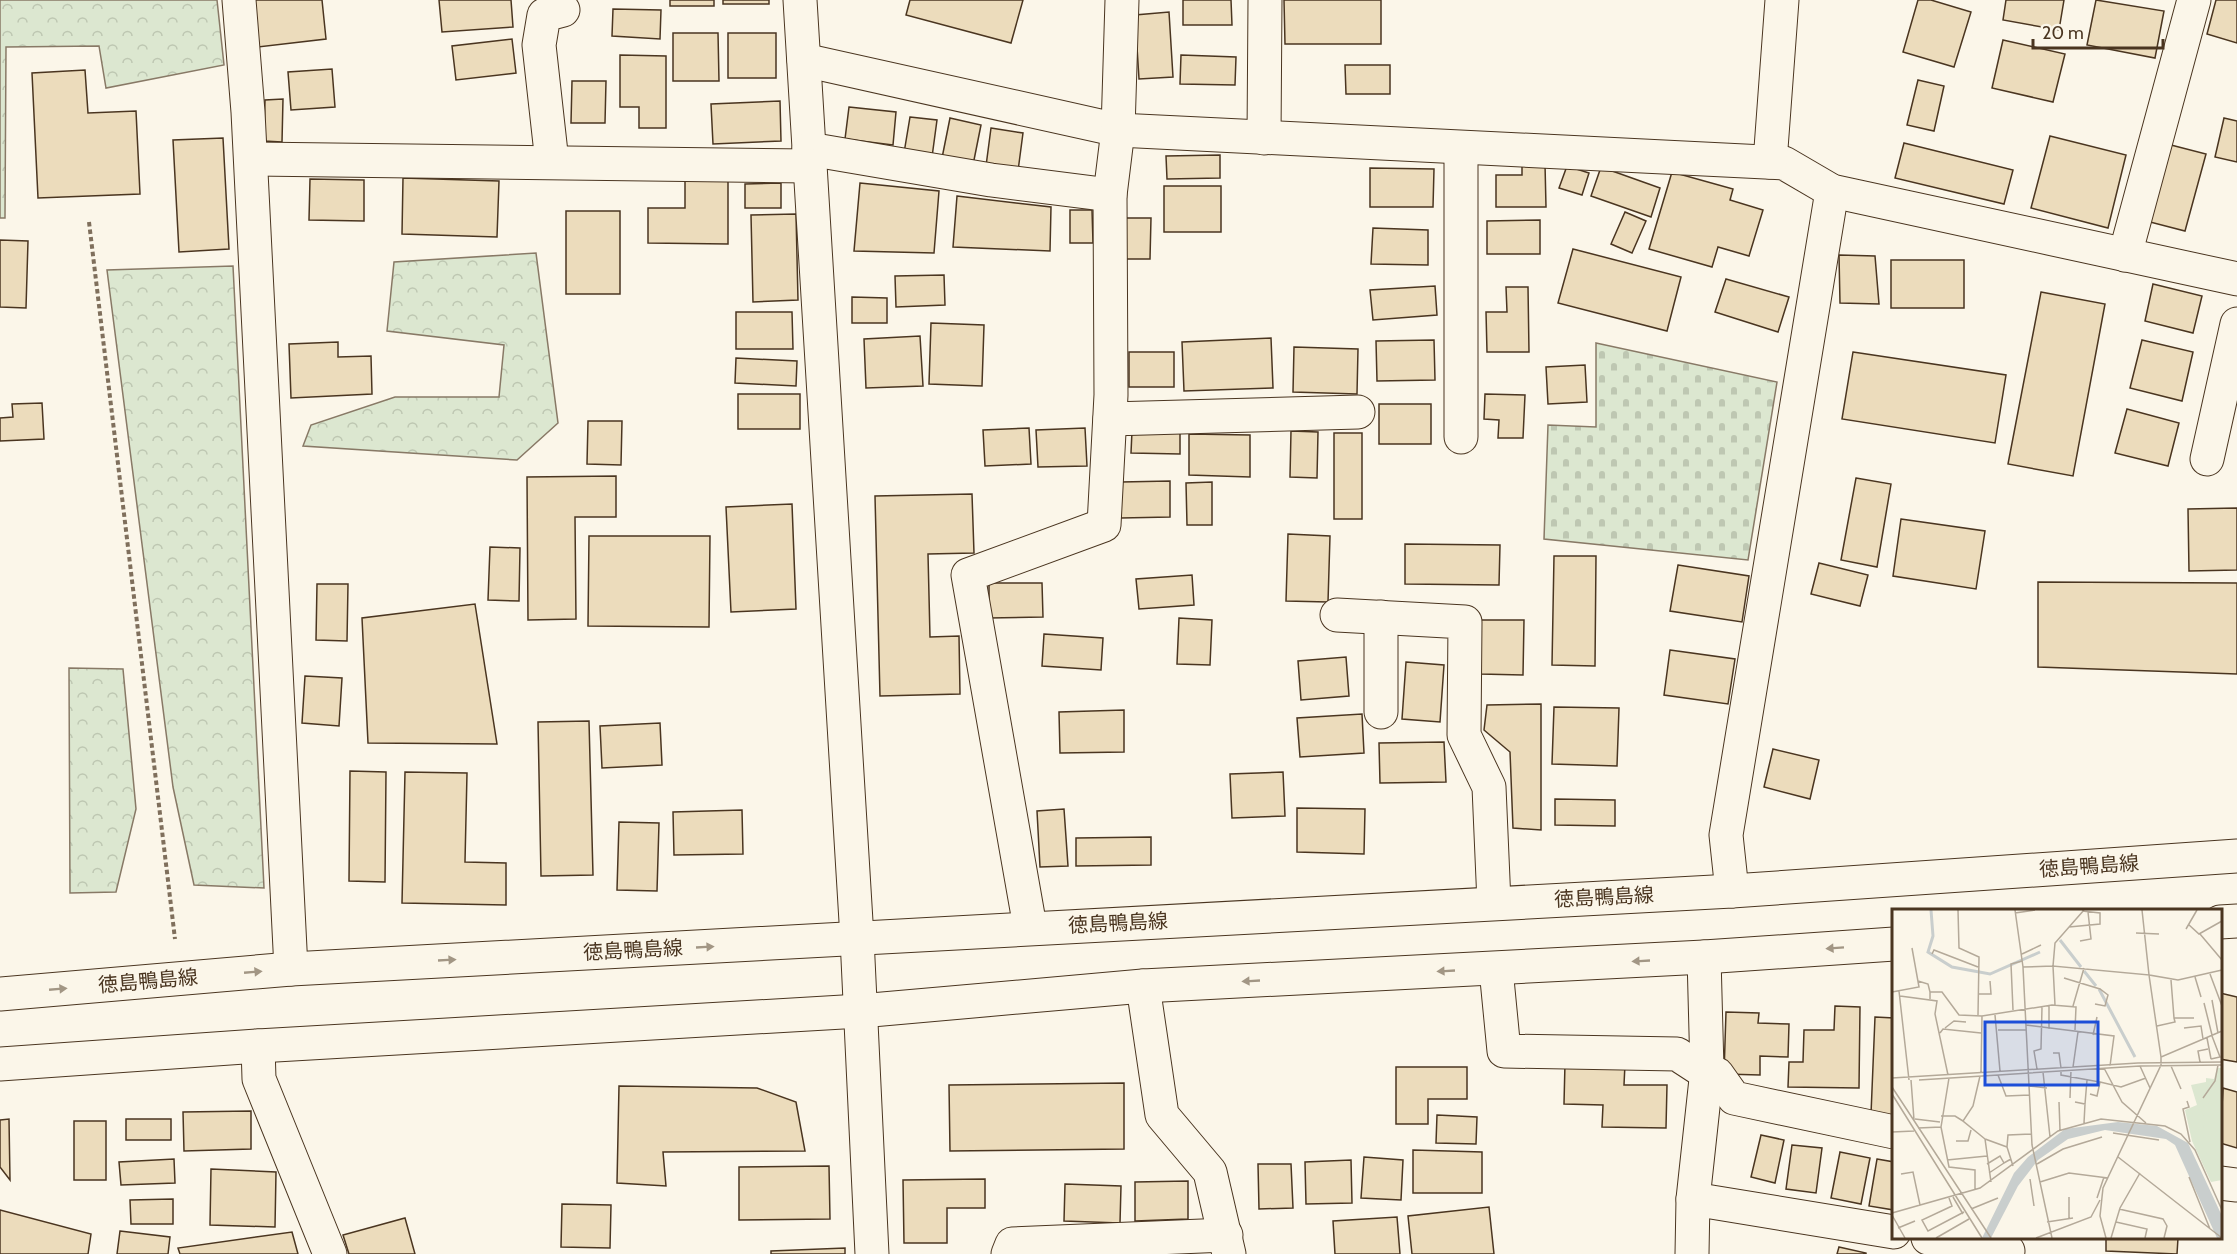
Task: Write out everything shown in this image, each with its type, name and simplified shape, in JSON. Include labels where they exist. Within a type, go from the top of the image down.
[{"type":"street","points":[[239,0],[251,159],[291,969]]},
{"type":"street","points":[[800,0],[857,938],[872,1254]]},
{"type":"street","points":[[1030,927],[968,575],[1104,525],[1110,419],[1110,195],[1118,130],[1122,0]]},
{"type":"street","points":[[1264,138],[1265,0]]},
{"type":"street","points":[[1770,162],[1782,0]]},
{"type":"street","points":[[2125,255],[2194,0]]},
{"type":"street","points":[[552,162],[539,45],[544,15],[563,10]]},
{"type":"street","points":[[804,60],[1118,130],[1461,149],[1784,163],[1832,191],[2237,279]]},
{"type":"street","points":[[1461,149],[1461,437]]},
{"type":"street","points":[[251,159],[552,162],[809,158],[1110,195]]},
{"type":"street","points":[[1732,891],[1726,836],[1832,191]]},
{"type":"street","points":[[2207,459],[2237,324]]},
{"type":"street","points":[[1110,419],[1358,412]]},
{"type":"street","points":[[1336,615],[1465,622],[1464,735],[1489,787],[1494,903]]},
{"type":"street","points":[[1381,617],[1381,712]]},
{"type":"street","name":"徳島鴨島線","points":[[0,994],[291,969],[1030,927],[1732,891],[2237,856]]},
{"type":"street","points":[[2222,922],[2237,921]]},
{"type":"street","points":[[0,1064],[258,1046],[860,1011],[1143,986],[1496,969],[1892,944]]},
{"type":"street","points":[[1692,1254],[1693,1199],[1707,1070],[1704,957]]},
{"type":"street","points":[[1496,969],[1504,1051],[1677,1054],[1717,1074],[1734,1098],[1892,1132]]},
{"type":"street","points":[[1008,1254],[1012,1244],[1228,1244],[1210,1172],[1162,1115],[1143,986]]},
{"type":"street","points":[[258,1046],[259,1079],[330,1254]]},
{"type":"street","points":[[2222,1183],[2237,1185]]},
{"type":"street","points":[[1693,1199],[1892,1232]]},
{"type":"street","points":[[1937,1239],[2008,1247]]},
{"type":"path","points":[[89,222],[172,906],[177,979]]},
{"type":"green space","points":[[0,0],[217,0],[224,65],[106,88],[99,46],[6,47],[5,218],[0,218]]},
{"type":"green space","points":[[536,253],[558,423],[517,460],[303,446],[311,425],[395,397],[499,397],[504,345],[387,331],[394,262]]},
{"type":"green space","points":[[233,266],[264,888],[194,885],[173,787],[107,270]]},
{"type":"green space","points":[[1596,343],[1777,382],[1748,560],[1544,539],[1548,425],[1596,427]]},
{"type":"green space","points":[[69,668],[123,669],[136,809],[116,892],[70,893]]},
{"type":"building","points":[[252,0],[322,0],[326,39],[258,47]]},
{"type":"building","points":[[439,0],[511,0],[513,27],[442,32]]},
{"type":"building","points":[[670,0],[714,0],[714,6],[670,6]]},
{"type":"building","points":[[723,0],[769,0],[769,4],[723,4]]},
{"type":"building","points":[[910,0],[1023,0],[1011,43],[906,15]]},
{"type":"building","points":[[1183,0],[1231,0],[1232,25],[1183,25]]},
{"type":"building","points":[[1284,0],[1381,0],[1381,44],[1285,44]]},
{"type":"building","points":[[1918,0],[1931,0],[1971,12],[1954,67],[1903,52]]},
{"type":"building","points":[[2006,0],[2064,0],[2059,30],[2003,20]]},
{"type":"building","points":[[2096,0],[2164,11],[2155,58],[2087,45]]},
{"type":"building","points":[[2216,0],[2237,0],[2237,43],[2207,34]]},
{"type":"building","points":[[613,9],[661,10],[660,39],[612,36]]},
{"type":"building","points":[[1169,12],[1173,77],[1139,79],[1135,15]]},
{"type":"building","points":[[673,33],[718,33],[719,81],[673,81]]},
{"type":"building","points":[[728,33],[776,33],[776,78],[728,78]]},
{"type":"building","points":[[512,39],[516,73],[456,80],[452,46]]},
{"type":"building","points":[[2003,40],[2065,54],[2053,102],[1992,88]]},
{"type":"building","points":[[620,55],[666,56],[666,128],[639,128],[639,107],[620,107]]},
{"type":"building","points":[[1181,55],[1236,57],[1235,85],[1180,84]]},
{"type":"building","points":[[1345,65],[1390,65],[1390,94],[1346,94]]},
{"type":"building","points":[[332,69],[335,107],[291,110],[288,72]]},
{"type":"building","points":[[85,70],[88,113],[136,111],[140,194],[38,198],[32,73]]},
{"type":"building","points":[[1918,80],[1944,86],[1934,131],[1907,125]]},
{"type":"building","points":[[572,81],[606,81],[605,123],[571,123]]},
{"type":"building","points":[[283,99],[282,142],[264,141],[265,100]]},
{"type":"building","points":[[780,101],[781,141],[713,144],[711,104]]},
{"type":"building","points":[[849,107],[896,112],[893,145],[845,139]]},
{"type":"building","points":[[910,117],[937,120],[932,157],[904,153]]},
{"type":"building","points":[[950,118],[981,125],[973,165],[942,158]]},
{"type":"building","points":[[2224,118],[2237,121],[2237,162],[2215,157]]},
{"type":"building","points":[[991,128],[1023,133],[1018,171],[986,166]]},
{"type":"building","points":[[2050,136],[2126,155],[2108,228],[2031,208]]},
{"type":"building","points":[[223,138],[229,249],[179,252],[173,140]]},
{"type":"building","points":[[1904,143],[2013,170],[2004,204],[1895,178]]},
{"type":"building","points":[[2171,145],[2206,154],[2185,231],[2150,222]]},
{"type":"building","points":[[1220,155],[1220,178],[1167,179],[1166,156]]},
{"type":"building","points":[[1522,164],[1545,164],[1546,207],[1496,207],[1496,175],[1522,175]]},
{"type":"building","points":[[1567,166],[1589,173],[1582,195],[1559,188]]},
{"type":"building","points":[[1601,167],[1660,188],[1651,217],[1591,196]]},
{"type":"building","points":[[1370,168],[1434,169],[1433,207],[1370,207]]},
{"type":"building","points":[[1672,172],[1733,189],[1730,200],[1763,210],[1749,256],[1718,247],[1712,267],[1649,249]]},
{"type":"building","points":[[403,178],[499,181],[497,237],[402,234]]},
{"type":"building","points":[[310,179],[364,180],[364,221],[309,220]]},
{"type":"building","points":[[685,181],[728,181],[728,244],[648,243],[648,208],[685,208]]},
{"type":"building","points":[[781,183],[781,208],[745,208],[745,184]]},
{"type":"building","points":[[860,183],[939,191],[934,253],[854,251]]},
{"type":"building","points":[[1164,186],[1221,186],[1221,232],[1164,232]]},
{"type":"building","points":[[957,196],[1051,207],[1050,251],[953,247]]},
{"type":"building","points":[[1070,210],[1092,210],[1093,243],[1070,243]]},
{"type":"building","points":[[566,211],[620,211],[620,294],[566,294]]},
{"type":"building","points":[[1625,212],[1646,221],[1632,253],[1611,244]]},
{"type":"building","points":[[796,214],[798,300],[753,302],[751,215]]},
{"type":"building","points":[[1126,218],[1151,218],[1150,259],[1126,259]]},
{"type":"building","points":[[1540,220],[1540,254],[1487,254],[1487,221]]},
{"type":"building","points":[[1373,228],[1428,230],[1428,265],[1371,264]]},
{"type":"building","points":[[0,240],[28,241],[26,308],[0,307]]},
{"type":"building","points":[[1573,249],[1681,277],[1667,331],[1558,303]]},
{"type":"building","points":[[1839,255],[1875,256],[1879,304],[1840,303]]},
{"type":"building","points":[[1891,260],[1964,260],[1964,308],[1891,308]]},
{"type":"building","points":[[944,275],[945,305],[896,307],[895,276]]},
{"type":"building","points":[[1726,279],[1789,297],[1778,332],[1715,312]]},
{"type":"building","points":[[2153,284],[2202,296],[2193,333],[2145,321]]},
{"type":"building","points":[[1435,286],[1437,315],[1373,320],[1370,290]]},
{"type":"building","points":[[1506,287],[1528,287],[1529,352],[1487,352],[1486,312],[1507,312]]},
{"type":"building","points":[[2041,292],[2105,304],[2073,476],[2008,464]]},
{"type":"building","points":[[852,297],[887,298],[887,323],[852,323]]},
{"type":"building","points":[[736,312],[792,312],[793,349],[736,349]]},
{"type":"building","points":[[931,323],[984,325],[982,386],[929,384]]},
{"type":"building","points":[[920,336],[923,386],[866,388],[864,339]]},
{"type":"building","points":[[1271,338],[1273,388],[1184,391],[1182,342]]},
{"type":"building","points":[[1434,340],[1435,380],[1377,381],[1376,341]]},
{"type":"building","points":[[2142,340],[2193,352],[2182,401],[2130,388]]},
{"type":"building","points":[[338,342],[338,357],[371,356],[372,394],[291,398],[289,344]]},
{"type":"building","points":[[1294,347],[1358,349],[1357,394],[1293,392]]},
{"type":"building","points":[[1129,352],[1174,352],[1174,387],[1129,387]]},
{"type":"building","points":[[1853,352],[2006,375],[1995,443],[1842,419]]},
{"type":"building","points":[[736,358],[797,361],[796,386],[735,383]]},
{"type":"building","points":[[1585,365],[1587,402],[1548,404],[1546,367]]},
{"type":"building","points":[[738,394],[800,394],[800,429],[738,429]]},
{"type":"building","points":[[1485,394],[1525,395],[1523,438],[1498,438],[1499,420],[1484,419]]},
{"type":"building","points":[[42,403],[44,439],[0,441],[0,418],[13,417],[12,404]]},
{"type":"building","points":[[1379,404],[1431,404],[1431,444],[1379,444]]},
{"type":"building","points":[[2127,409],[2179,423],[2168,466],[2115,453]]},
{"type":"building","points":[[588,421],[622,421],[621,465],[587,464]]},
{"type":"building","points":[[1029,428],[1031,464],[985,466],[983,430]]},
{"type":"building","points":[[1085,428],[1087,466],[1038,467],[1036,430]]},
{"type":"building","points":[[1132,431],[1180,431],[1180,454],[1131,453]]},
{"type":"building","points":[[1291,431],[1318,432],[1317,478],[1290,477]]},
{"type":"building","points":[[1334,433],[1362,433],[1362,519],[1334,519]]},
{"type":"building","points":[[1189,434],[1250,435],[1250,477],[1189,475]]},
{"type":"building","points":[[616,476],[616,517],[575,517],[576,619],[528,620],[527,477]]},
{"type":"building","points":[[1856,478],[1891,484],[1877,567],[1841,560]]},
{"type":"building","points":[[1170,481],[1170,517],[1121,518],[1121,482]]},
{"type":"building","points":[[1212,482],[1212,525],[1187,525],[1186,483]]},
{"type":"building","points":[[972,494],[974,553],[928,554],[930,637],[959,636],[960,694],[880,696],[875,496]]},
{"type":"building","points":[[792,504],[796,609],[731,612],[726,507]]},
{"type":"building","points":[[2237,508],[2237,570],[2189,571],[2188,509]]},
{"type":"building","points":[[1901,519],[1985,531],[1976,589],[1893,576]]},
{"type":"building","points":[[1288,534],[1330,536],[1328,602],[1286,601]]},
{"type":"building","points":[[589,536],[710,536],[709,627],[588,626]]},
{"type":"building","points":[[1405,544],[1500,545],[1499,585],[1405,584]]},
{"type":"building","points":[[490,547],[520,548],[519,601],[488,600]]},
{"type":"building","points":[[1554,556],[1596,556],[1595,666],[1552,665]]},
{"type":"building","points":[[1819,563],[1868,575],[1860,606],[1811,594]]},
{"type":"building","points":[[1678,565],[1749,576],[1742,622],[1670,611]]},
{"type":"building","points":[[1192,575],[1194,605],[1139,609],[1136,579]]},
{"type":"building","points":[[2038,582],[2237,583],[2237,674],[2038,667]]},
{"type":"building","points":[[989,583],[1042,583],[1043,617],[989,618]]},
{"type":"building","points":[[317,584],[348,584],[347,641],[316,640]]},
{"type":"building","points":[[475,604],[497,744],[368,743],[362,618]]},
{"type":"building","points":[[1179,618],[1212,620],[1210,665],[1177,664]]},
{"type":"building","points":[[1481,620],[1524,620],[1523,675],[1480,674]]},
{"type":"building","points":[[1044,634],[1103,638],[1101,670],[1042,666]]},
{"type":"building","points":[[1670,650],[1735,659],[1728,704],[1664,695]]},
{"type":"building","points":[[1346,657],[1349,696],[1301,700],[1298,661]]},
{"type":"building","points":[[1406,662],[1444,665],[1440,722],[1402,719]]},
{"type":"building","points":[[305,676],[342,678],[339,726],[302,723]]},
{"type":"building","points":[[1541,704],[1541,830],[1513,828],[1510,752],[1484,730],[1487,705]]},
{"type":"building","points":[[1554,707],[1619,708],[1617,766],[1552,764]]},
{"type":"building","points":[[1124,710],[1124,752],[1060,753],[1059,712]]},
{"type":"building","points":[[1362,714],[1364,753],[1300,757],[1297,718]]},
{"type":"building","points":[[589,721],[593,875],[541,876],[538,722]]},
{"type":"building","points":[[660,723],[662,765],[602,768],[600,726]]},
{"type":"building","points":[[1444,742],[1446,782],[1380,783],[1379,743]]},
{"type":"building","points":[[1773,749],[1819,760],[1810,799],[1764,787]]},
{"type":"building","points":[[350,771],[386,772],[385,882],[349,881]]},
{"type":"building","points":[[405,772],[467,773],[465,862],[506,863],[506,905],[402,903]]},
{"type":"building","points":[[1283,772],[1285,816],[1232,818],[1230,774]]},
{"type":"building","points":[[1555,799],[1615,800],[1615,826],[1555,825]]},
{"type":"building","points":[[1297,808],[1365,809],[1364,854],[1297,852]]},
{"type":"building","points":[[1064,809],[1068,866],[1040,867],[1037,811]]},
{"type":"building","points":[[742,810],[743,854],[674,855],[673,812]]},
{"type":"building","points":[[619,822],[659,823],[657,891],[617,890]]},
{"type":"building","points":[[1151,837],[1151,865],[1076,866],[1076,838]]},
{"type":"building","points":[[2222,993],[2237,997],[2237,1062],[2222,1059]]},
{"type":"building","points":[[1835,1006],[1860,1007],[1859,1088],[1788,1087],[1789,1062],[1803,1062],[1804,1030],[1834,1030]]},
{"type":"building","points":[[1726,1012],[1759,1013],[1758,1023],[1789,1024],[1788,1057],[1760,1056],[1760,1075],[1724,1074]]},
{"type":"building","points":[[1875,1017],[1892,1018],[1892,1116],[1871,1114]]},
{"type":"building","points":[[1565,1063],[1625,1064],[1624,1085],[1667,1085],[1666,1128],[1602,1127],[1603,1105],[1564,1104]]},
{"type":"building","points":[[1396,1067],[1467,1067],[1467,1099],[1428,1099],[1428,1124],[1396,1124]]},
{"type":"building","points":[[1124,1083],[1124,1149],[950,1151],[949,1085]]},
{"type":"building","points":[[619,1086],[757,1088],[796,1102],[805,1151],[663,1152],[666,1186],[617,1183]]},
{"type":"building","points":[[2223,1088],[2237,1092],[2237,1148],[2222,1144]]},
{"type":"building","points":[[251,1111],[251,1149],[184,1151],[183,1112]]},
{"type":"building","points":[[1437,1115],[1477,1117],[1476,1144],[1436,1143]]},
{"type":"building","points":[[9,1119],[10,1180],[0,1167],[0,1120]]},
{"type":"building","points":[[126,1119],[171,1119],[171,1140],[126,1140]]},
{"type":"building","points":[[74,1121],[106,1121],[106,1180],[74,1180]]},
{"type":"building","points":[[1761,1135],[1784,1140],[1775,1183],[1751,1177]]},
{"type":"building","points":[[1792,1145],[1822,1148],[1816,1193],[1786,1189]]},
{"type":"building","points":[[1413,1150],[1482,1152],[1482,1193],[1413,1193]]},
{"type":"building","points":[[1840,1152],[1870,1158],[1861,1204],[1831,1198]]},
{"type":"building","points":[[1364,1157],[1403,1160],[1401,1200],[1361,1198]]},
{"type":"building","points":[[174,1159],[175,1183],[121,1185],[119,1162]]},
{"type":"building","points":[[1877,1159],[1892,1162],[1892,1210],[1869,1206]]},
{"type":"building","points":[[1351,1160],[1352,1203],[1306,1204],[1305,1162]]},
{"type":"building","points":[[1258,1164],[1291,1164],[1293,1208],[1259,1209]]},
{"type":"building","points":[[829,1166],[830,1219],[739,1220],[739,1167]]},
{"type":"building","points":[[211,1169],[276,1172],[275,1227],[210,1225]]},
{"type":"building","points":[[985,1179],[985,1208],[947,1208],[947,1243],[904,1243],[903,1180]]},
{"type":"building","points":[[1188,1181],[1188,1219],[1135,1221],[1135,1182]]},
{"type":"building","points":[[1065,1184],[1121,1186],[1120,1223],[1064,1221]]},
{"type":"building","points":[[173,1199],[173,1224],[131,1224],[130,1200]]},
{"type":"building","points":[[562,1204],[611,1205],[610,1248],[561,1247]]},
{"type":"building","points":[[1489,1207],[1494,1254],[1412,1254],[1408,1216]]},
{"type":"building","points":[[0,1210],[91,1234],[88,1254],[0,1254]]},
{"type":"building","points":[[1397,1217],[1400,1254],[1335,1254],[1333,1221]]},
{"type":"building","points":[[405,1218],[415,1254],[349,1254],[343,1235]]},
{"type":"building","points":[[120,1231],[170,1237],[168,1254],[117,1254]]},
{"type":"building","points":[[292,1232],[298,1254],[180,1254],[178,1248]]},
{"type":"building","points":[[2106,1239],[2178,1239],[2177,1254],[2106,1251]]},
{"type":"building","points":[[1839,1247],[1866,1253],[1866,1254],[1837,1254]]},
{"type":"building","points":[[845,1248],[845,1254],[771,1254],[771,1251]]}]
